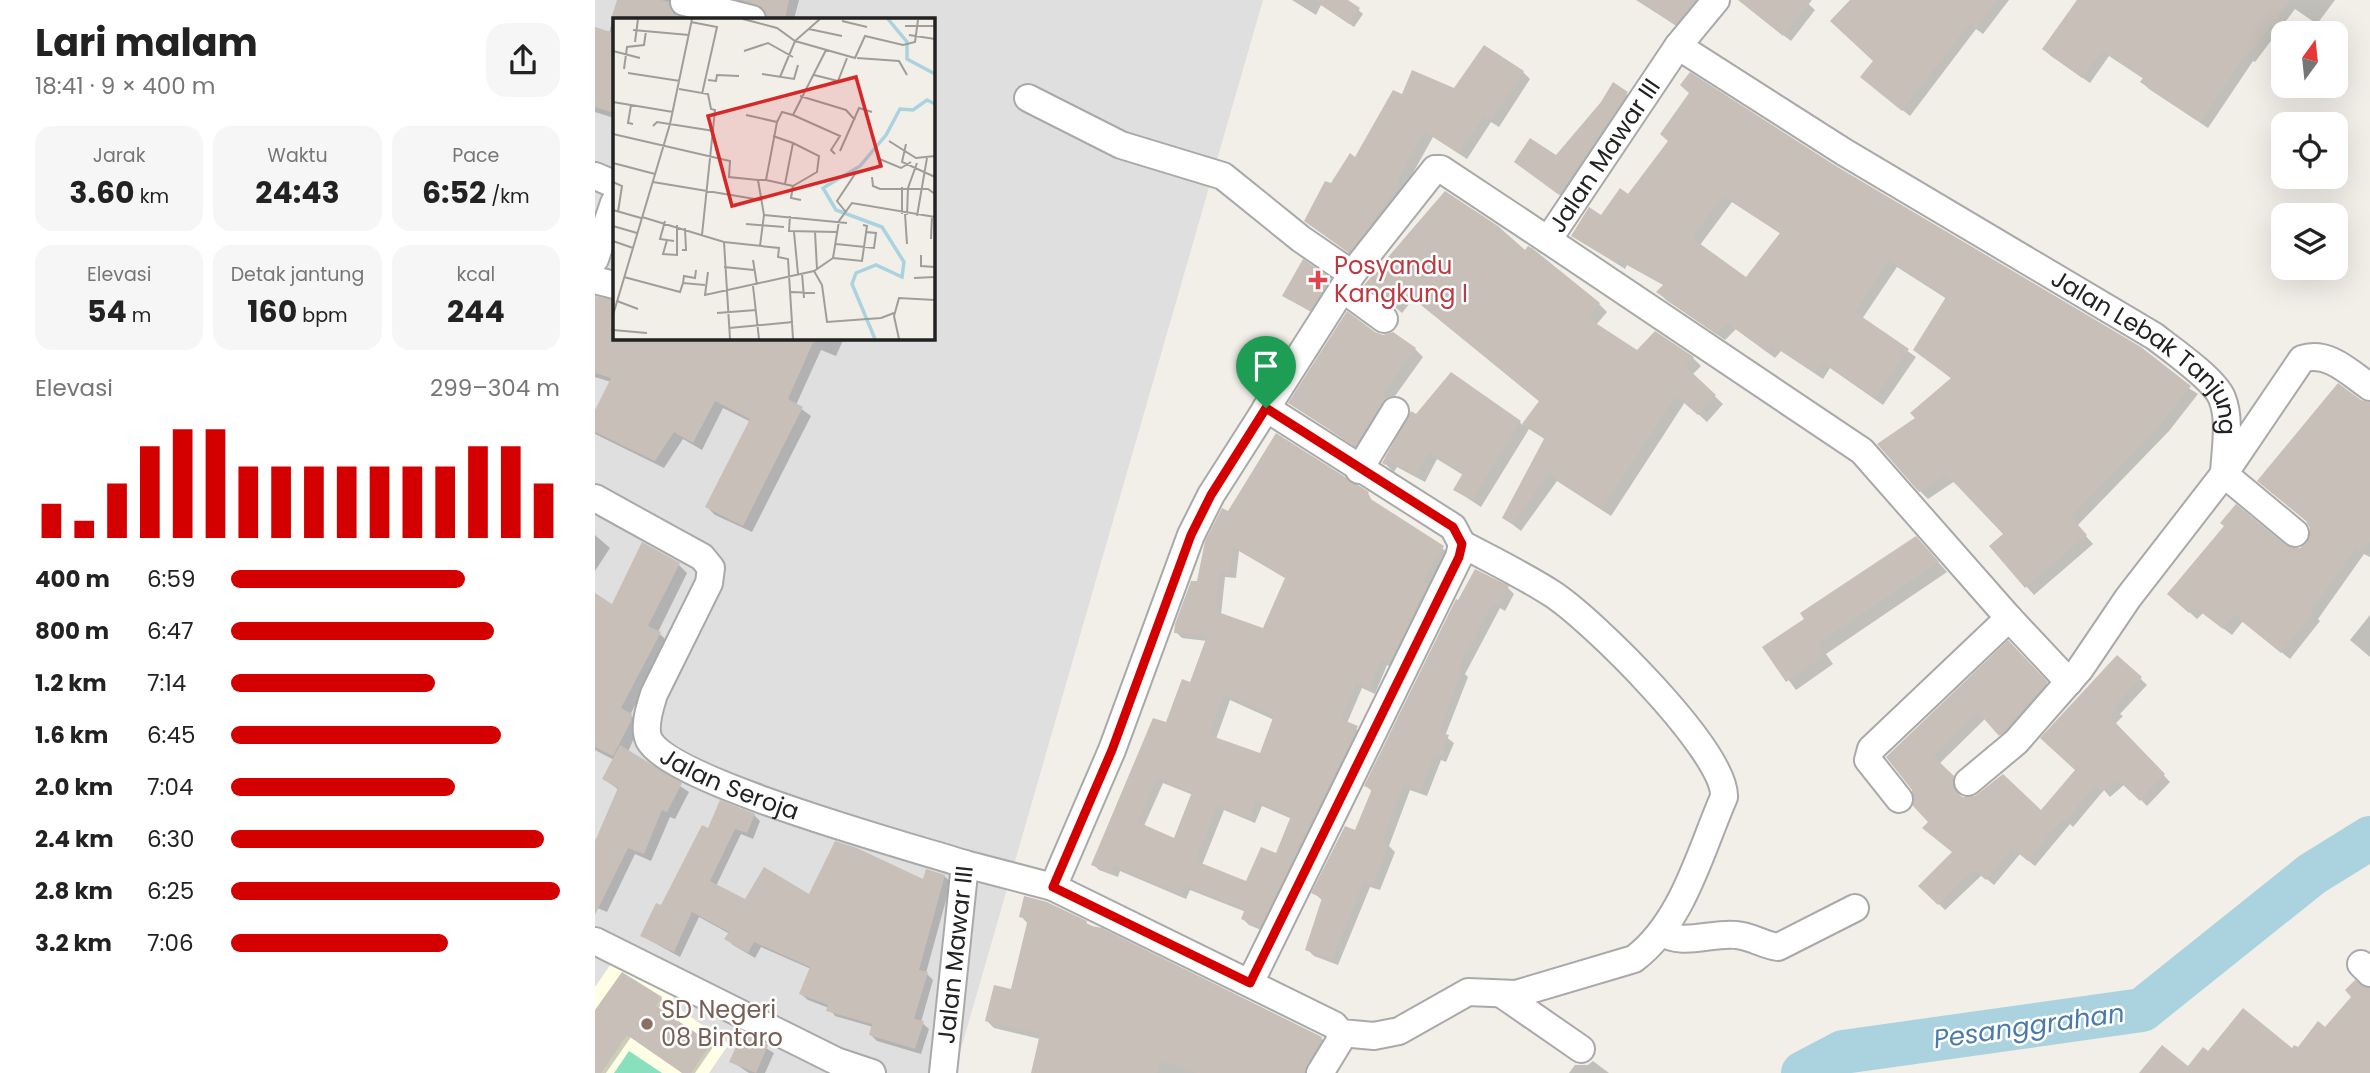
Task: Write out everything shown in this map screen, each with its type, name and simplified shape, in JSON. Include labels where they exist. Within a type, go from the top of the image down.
[{"type":"street","name":"Jalan Mawar III","points":[[943,1073],[965,864],[1053,887],[1112,750],[1191,535],[1211,495],[1348,282],[1435,169],[1441,169],[1548,240],[1678,46],[1716,0]]},
{"type":"street","points":[[682,7],[746,18]]},
{"type":"street","name":"Jalan Lebak Tanjung","points":[[1678,46],[1844,152],[2164,344],[2194,368],[2222,397],[2226,426],[2224,474],[2128,598],[2069,682],[2016,742],[1968,782]]},
{"type":"street","points":[[1028,98],[1121,145],[1223,176],[1301,239],[1384,319]]},
{"type":"street","points":[[595,176],[613,184]]},
{"type":"street","points":[[595,258],[613,206]]},
{"type":"street","points":[[1548,240],[1861,451],[2069,682]]},
{"type":"street","points":[[595,280],[613,285]]},
{"type":"street","points":[[2295,533],[2224,474],[2302,359],[2322,357],[2370,387]]},
{"type":"street","points":[[1266,408],[1359,470],[1453,527],[1462,544],[1553,594],[1594,628],[1695,735],[1723,781],[1724,797],[1679,902],[1662,932],[1634,959],[1503,995]]},
{"type":"street","points":[[1359,470],[1395,411]]},
{"type":"street","name":"Jalan Seroja","points":[[595,498],[702,557],[711,568],[709,583],[654,694],[649,712],[648,737],[659,752],[690,770],[791,811],[965,864]]},
{"type":"street","points":[[1250,983],[1459,557],[1462,544]]},
{"type":"street","points":[[1899,799],[1868,760],[1871,748],[2009,618]]},
{"type":"street","points":[[1053,887],[1334,1025],[1341,1033],[1386,1034],[1399,1031],[1468,992],[1480,990],[1503,995],[1581,1049]]},
{"type":"street","points":[[1662,932],[1676,939],[1716,933],[1740,935],[1778,947],[1855,908]]},
{"type":"street","points":[[595,941],[836,1062],[872,1073]]},
{"type":"street","points":[[1320,1073],[1339,1042],[1341,1033]]},
{"type":"shaded area","points":[[595,0],[1263,0],[954,1073],[595,1073]]},
{"type":"shaded area","name":"SD Negeri 08 Bintaro","points":[[617,955],[675,996],[671,1003],[729,1044],[709,1073],[595,1073],[595,987]]},
{"type":"green space","points":[[629,1051],[662,1073],[614,1073]]},
{"type":"building","points":[[617,0],[669,2],[674,14],[685,18],[613,18],[611,19]]},
{"type":"building","points":[[741,0],[789,0],[785,18],[767,18],[762,7]]},
{"type":"building","points":[[1314,0],[1348,0],[1360,8],[1349,24]]},
{"type":"building","points":[[1639,0],[1696,0],[1675,25]]},
{"type":"building","points":[[1738,0],[1812,0],[1783,36]]},
{"type":"building","points":[[1850,0],[1997,0],[1975,29],[1969,24],[1902,111],[1860,77],[1873,61],[1830,21]]},
{"type":"building","points":[[2077,0],[2290,0],[2274,21],[2271,21],[2271,25],[2247,57],[2245,55],[2201,122],[2140,82],[2143,78],[2102,50],[2082,78],[2042,49]]},
{"type":"building","points":[[595,27],[613,33],[613,113],[595,107]]},
{"type":"building","points":[[1484,45],[1524,71],[1491,121],[1484,116],[1460,153],[1425,131],[1396,183],[1400,185],[1349,253],[1304,221],[1325,181],[1331,183],[1350,153],[1355,157],[1393,90],[1402,94],[1412,70],[1454,88]]},
{"type":"building","points":[[1690,72],[1836,166],[2141,347],[2191,386],[2162,423],[2071,517],[2087,535],[2025,588],[1989,546],[2003,534],[1946,474],[1919,492],[1877,444],[1915,418],[1910,413],[1951,378],[1913,350],[1946,297],[1889,260],[1855,312],[1909,349],[1875,398],[1822,362],[1815,373],[1772,345],[1767,352],[1727,323],[1716,334],[1656,292],[1664,284],[1619,259],[1616,263],[1571,236],[1589,207],[1601,215],[1620,188],[1628,194],[1668,141],[1660,134],[1689,93],[1680,85]],"holes":[[[1723,196],[1780,233],[1746,277],[1692,238]]]},
{"type":"building","points":[[1613,82],[1628,92],[1559,195],[1514,162],[1530,138],[1556,155],[1601,102]]},
{"type":"building","points":[[1445,191],[1498,226],[1525,250],[1528,246],[1532,248],[1600,303],[1588,318],[1637,350],[1655,331],[1694,357],[1685,366],[1716,395],[1698,415],[1676,396],[1602,509],[1549,474],[1512,524],[1502,518],[1545,437],[1522,424],[1539,401],[1405,292],[1393,306],[1364,285]]},
{"type":"building","points":[[1303,259],[1331,278],[1310,311],[1282,296]]},
{"type":"building","points":[[595,296],[613,300],[613,340],[814,340],[788,399],[803,407],[743,526],[705,507],[750,419],[715,401],[693,443],[674,432],[655,461],[595,432],[595,410],[611,378],[595,373]]},
{"type":"building","points":[[1347,311],[1375,332],[1383,335],[1393,332],[1416,348],[1382,395],[1387,397],[1355,446],[1288,403]]},
{"type":"building","points":[[1451,372],[1521,421],[1472,500],[1453,490],[1463,473],[1429,452],[1416,475],[1388,460],[1385,465],[1382,463],[1411,411],[1416,414]]},
{"type":"building","points":[[2338,383],[2361,400],[2370,402],[2370,541],[2361,552],[2356,548],[2312,610],[2314,612],[2281,653],[2234,615],[2223,629],[2194,607],[2189,613],[2167,594],[2224,526],[2220,523],[2236,504],[2286,545],[2300,548],[2307,542],[2310,528],[2306,521],[2257,481]]},
{"type":"building","points":[[1276,433],[1369,492],[1366,496],[1444,546],[1422,582],[1428,584],[1389,664],[1381,661],[1369,689],[1356,683],[1341,719],[1358,726],[1260,927],[1241,919],[1245,909],[1184,885],[1180,894],[1114,866],[1112,873],[1091,865],[1153,718],[1166,722],[1182,679],[1190,682],[1207,636],[1174,633],[1175,624],[1191,581],[1197,581],[1205,541],[1222,508],[1228,511]],"holes":[[[1234,547],[1285,578],[1263,628],[1215,611],[1219,572],[1230,573]],[[1224,695],[1274,715],[1260,753],[1209,735]],[[1157,778],[1192,792],[1174,838],[1138,822]],[[1256,801],[1291,816],[1276,853],[1261,847],[1246,881],[1196,861],[1218,806],[1249,818]]]},
{"type":"building","points":[[1916,536],[1939,562],[1818,644],[1825,655],[1786,682],[1762,647],[1804,619],[1800,613]]},
{"type":"building","points":[[642,542],[680,563],[648,626],[661,632],[621,708],[632,714],[631,721],[613,756],[595,747],[595,593],[612,604]]},
{"type":"building","points":[[1475,569],[1509,586],[1499,606],[1493,603],[1459,668],[1462,669],[1439,732],[1449,735],[1440,757],[1434,755],[1421,791],[1404,784],[1382,841],[1389,844],[1373,885],[1364,882],[1332,960],[1305,950],[1322,898],[1311,893],[1345,826],[1355,830],[1372,789],[1364,786],[1456,599],[1458,600]]},
{"type":"building","points":[[2008,640],[2048,682],[1999,736],[1978,712],[1933,756],[1954,776],[1952,784],[1956,793],[1963,797],[1975,796],[2003,774],[2041,810],[2075,770],[2040,738],[2117,655],[2142,677],[2115,706],[2117,708],[2110,717],[2165,774],[2140,801],[2117,779],[2102,792],[2096,785],[2065,822],[2062,819],[2028,861],[2012,848],[1986,880],[1974,870],[1938,905],[1918,886],[1952,852],[1922,828],[1928,822],[1913,806],[1912,790],[1886,757]]},
{"type":"building","points":[[620,745],[682,783],[667,812],[662,810],[644,854],[628,848],[595,915],[595,841],[618,788],[602,779]]},
{"type":"building","points":[[720,800],[755,814],[747,833],[735,829],[710,881],[745,899],[764,867],[809,894],[835,841],[857,848],[923,879],[926,869],[945,875],[919,970],[928,972],[914,1019],[924,1021],[915,1049],[869,1035],[872,1024],[826,1011],[828,1005],[799,994],[810,967],[754,942],[748,953],[724,939],[729,932],[692,912],[674,952],[640,936],[656,903],[661,905],[702,825],[708,828]]},
{"type":"building","points":[[1024,896],[1047,902],[1087,921],[1086,925],[1102,928],[1322,1037],[1304,1073],[1196,1073],[1161,1060],[1156,1073],[1031,1073],[1040,1034],[985,1021],[994,985],[1011,989],[1028,919],[1019,917]]},
{"type":"building","name":"SD Negeri 08 Bintaro","points":[[622,972],[662,997],[656,1006],[711,1043],[691,1073],[682,1073],[627,1035],[601,1073],[595,1073],[595,1010]]},
{"type":"building","points":[[2355,980],[2370,988],[2370,1073],[2139,1073],[2162,1045],[2188,1066],[2203,1047],[2208,1051],[2243,1008],[2292,1048],[2294,1045],[2298,1047],[2318,1021],[2325,1027],[2351,997],[2345,990]]},
{"type":"building","points":[[743,1032],[768,1045],[756,1073],[729,1062]]},
{"type":"waterway","name":"Pesanggrahan","points":[[1803,1073],[1843,1052],[2142,1010],[2312,874],[2370,838]]},
{"type":"place","name":"Posyandu Kangkung I","points":[[1318,280]]},
{"type":"place","name":"SD Negeri 08 Bintaro","points":[[647,1024]]},
{"type":"route","points":[[1266,408],[1359,470],[1453,527],[1462,544],[1459,557],[1250,983],[1053,887],[1112,750],[1191,535],[1211,495],[1266,408]]}]
